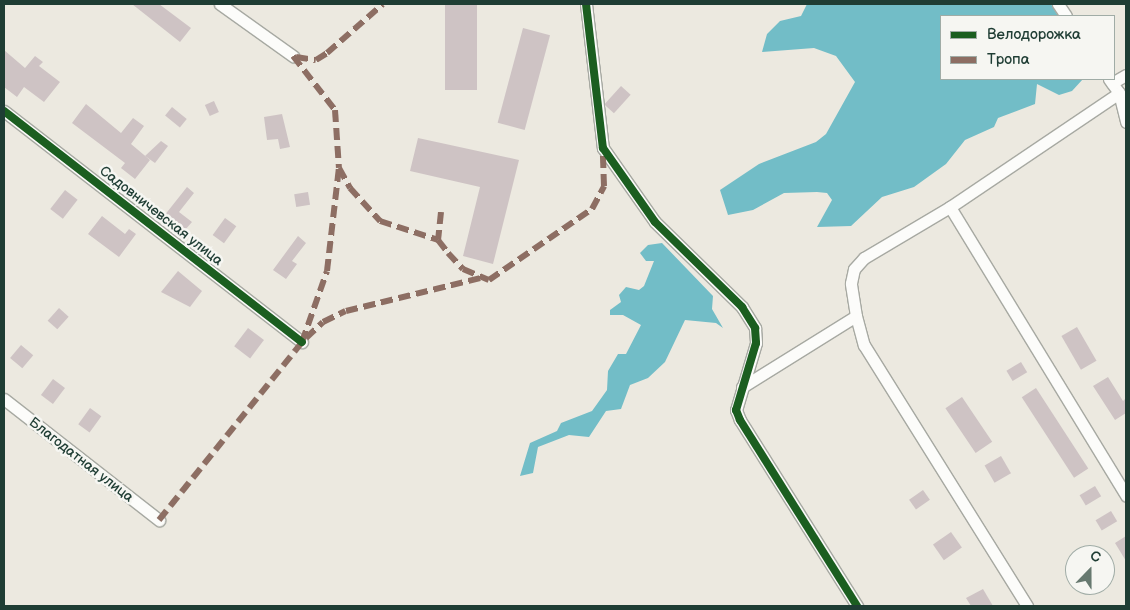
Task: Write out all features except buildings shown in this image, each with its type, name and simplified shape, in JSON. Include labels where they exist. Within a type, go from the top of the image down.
[{"type":"street","points":[[220,4],[293,56]]},
{"type":"street","points":[[586,4],[603,148],[655,222],[742,307],[755,328],[756,344],[736,410],[740,420],[856,606]]},
{"type":"street","points":[[1058,4],[1065,15]]},
{"type":"street","points":[[1111,81],[1119,94],[1126,122]]},
{"type":"street","points":[[1027,606],[864,345],[856,316],[854,269],[864,258],[950,208],[1119,94]]},
{"type":"street","name":"Садовничевская улица","points":[[4,111],[302,342]]},
{"type":"street","points":[[950,208],[1126,495]]},
{"type":"street","points":[[742,387],[856,316]]},
{"type":"street","name":"Благодатная улица","points":[[4,399],[159,520]]},
{"type":"water","points":[[807,4],[1051,4],[1057,15],[940,15],[940,80],[1082,80],[1072,91],[1059,95],[1037,84],[1035,104],[998,118],[994,127],[965,140],[946,164],[914,187],[882,197],[851,226],[817,227],[832,200],[827,193],[817,192],[784,193],[753,210],[728,215],[720,190],[759,164],[816,142],[826,134],[855,82],[836,56],[814,48],[762,52],[767,34],[780,21],[801,16]]},
{"type":"water","points":[[662,243],[713,296],[712,309],[723,328],[716,323],[685,320],[665,362],[648,378],[630,385],[621,409],[606,411],[589,437],[569,435],[538,447],[533,473],[520,476],[530,443],[557,431],[561,423],[592,411],[607,390],[608,371],[618,354],[626,354],[641,325],[623,315],[610,315],[610,310],[621,302],[619,295],[626,287],[639,290],[644,286],[654,261],[646,261],[640,253],[648,245]]},
{"type":"marked path","points":[[296,57],[316,60],[327,53],[383,4]]},
{"type":"marked path","points":[[293,56],[335,110],[339,168],[350,188],[380,221],[438,240]]},
{"type":"marked path","points":[[441,212],[438,240],[463,269],[489,280],[592,209],[604,186],[603,150]]},
{"type":"marked path","points":[[159,520],[302,342],[327,271],[339,168]]},
{"type":"marked path","points":[[306,338],[323,322],[346,311],[480,278]]},
{"type":"cycle path","points":[[586,4],[603,148],[655,222],[742,307],[755,328],[756,343],[736,410],[740,420],[857,606]]},
{"type":"cycle path","points":[[4,111],[302,342]]}]
